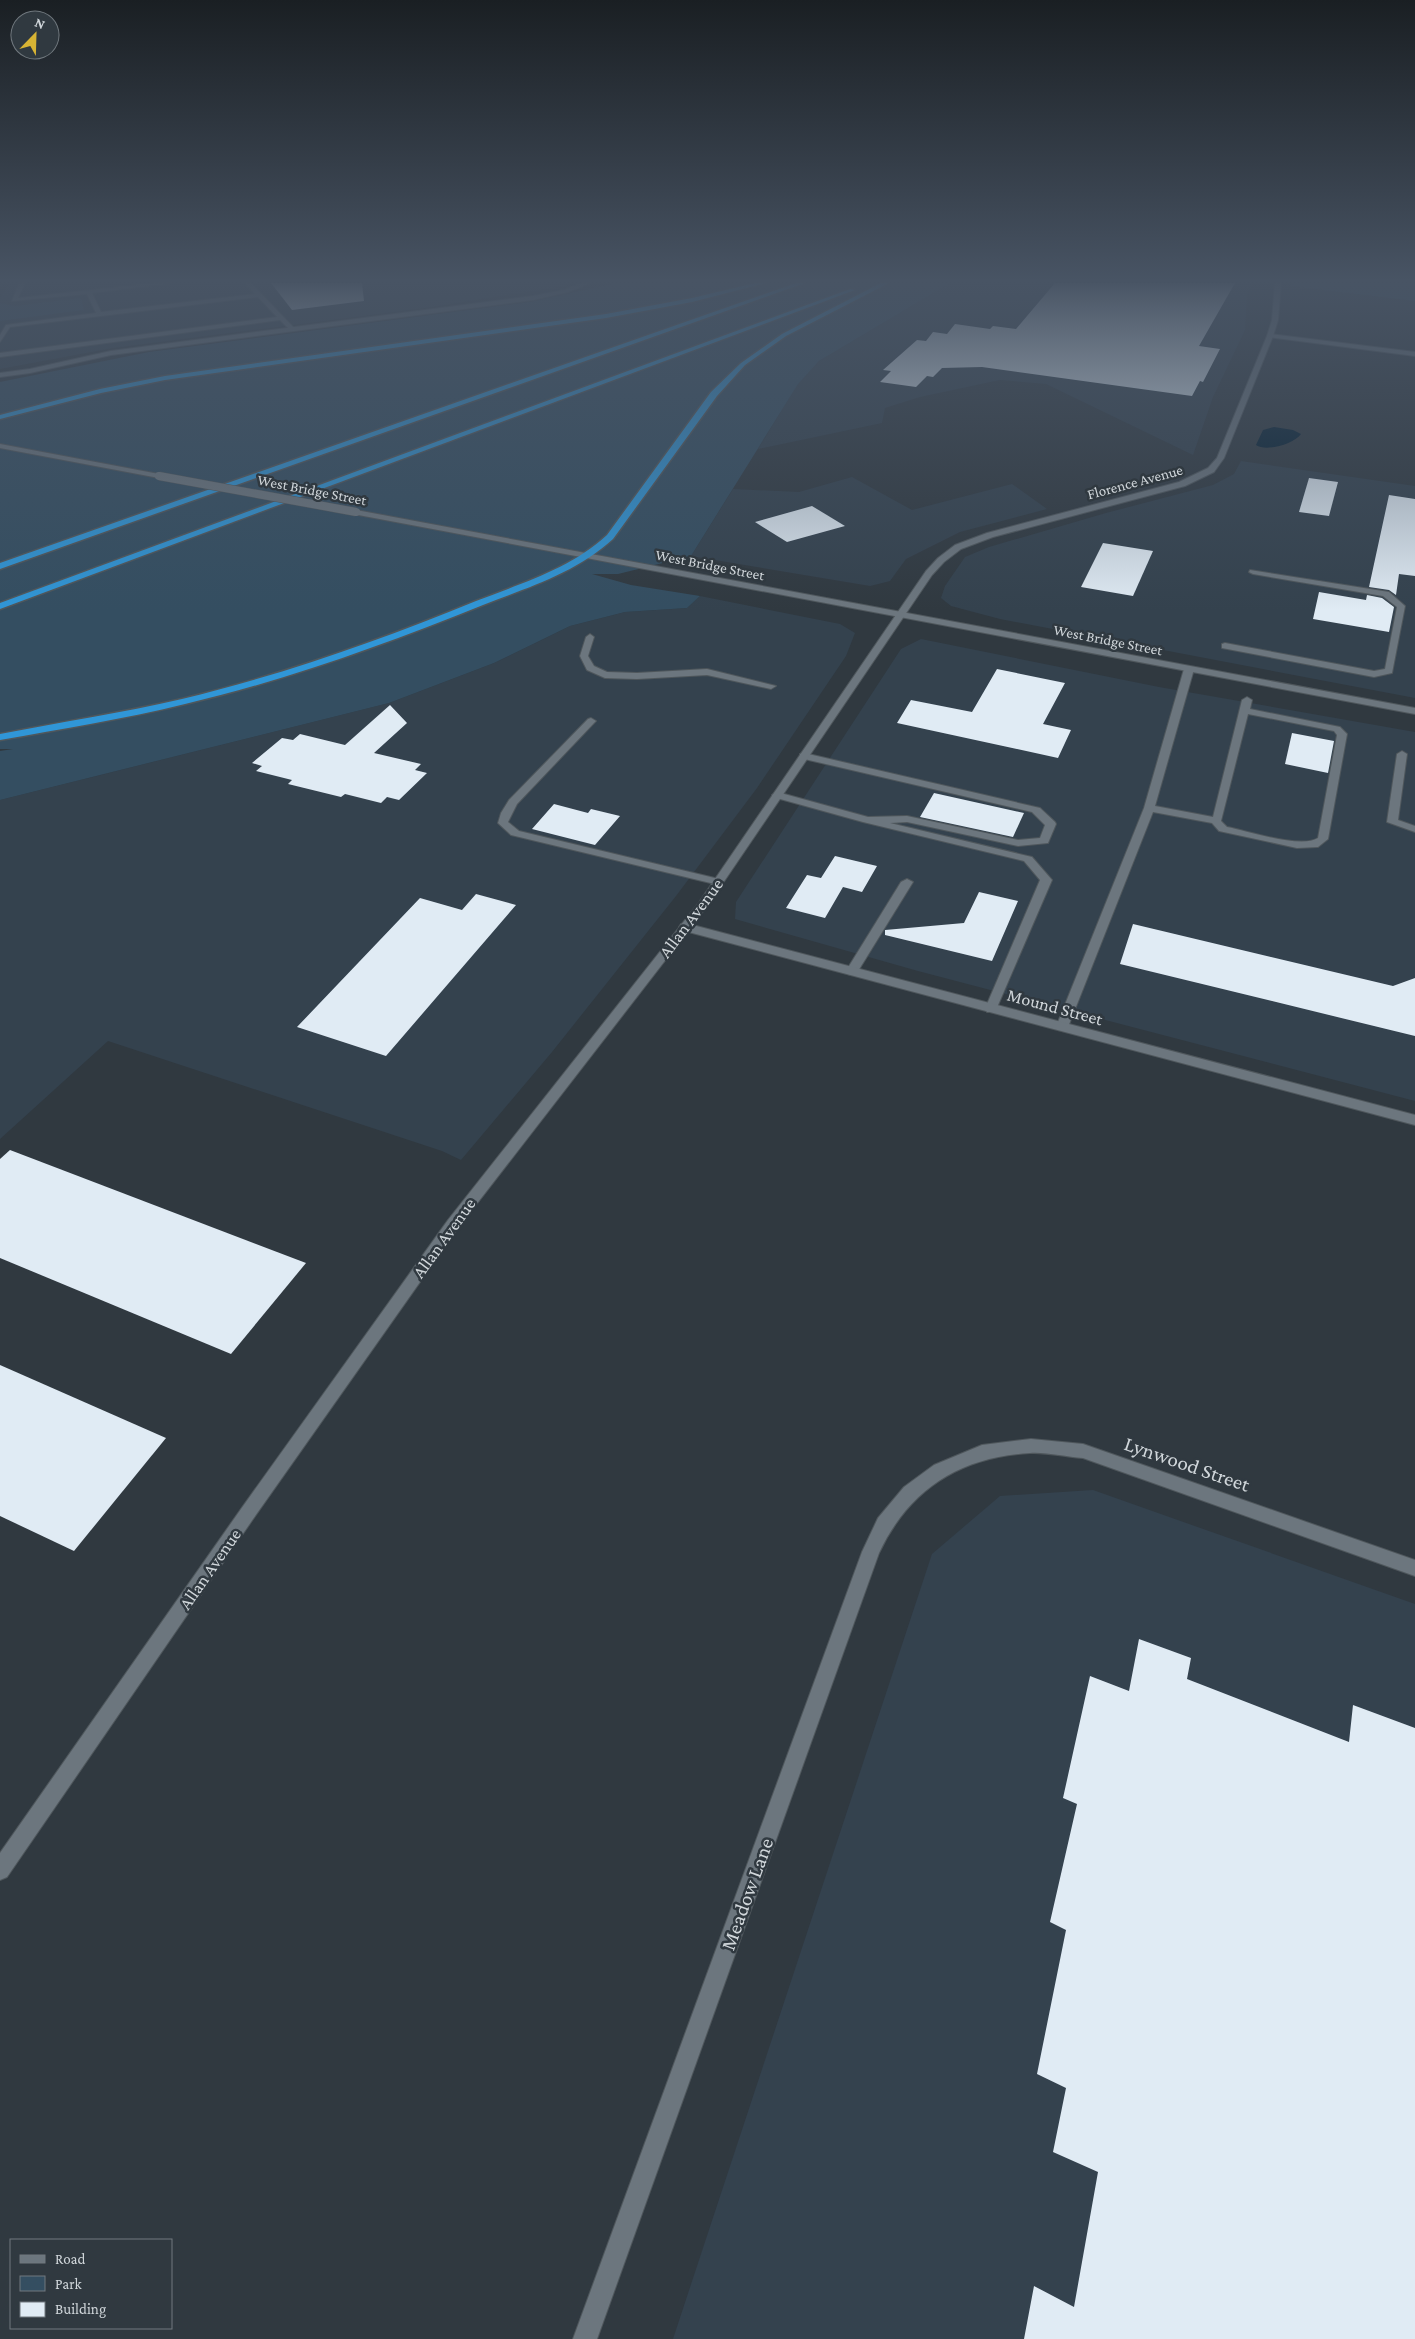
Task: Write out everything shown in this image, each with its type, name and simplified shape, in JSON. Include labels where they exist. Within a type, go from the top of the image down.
[{"type":"highway","points":[[0,418],[96,392]]},
{"type":"highway","points":[[0,566],[493,392]]},
{"type":"highway","points":[[0,606],[577,392]]},
{"type":"highway","points":[[0,737],[184,701],[279,675],[413,631],[541,579],[589,556],[610,537],[716,392]]},
{"type":"street","name":"Florence Avenue","points":[[900,615],[933,568],[958,547],[990,535],[1182,484],[1211,470],[1220,458],[1247,392]]},
{"type":"street","name":"West Bridge Street","points":[[0,446],[1415,711]]},
{"type":"street","points":[[1225,646],[1374,674],[1389,671],[1401,606],[1386,594],[1253,572]]},
{"type":"street","name":"Allan Avenue","points":[[0,1870],[453,1224],[686,927],[719,882],[900,615]]},
{"type":"street","points":[[590,637],[584,656],[590,668],[605,675],[637,676],[707,672],[770,686]]},
{"type":"street","points":[[1062,1028],[1149,808],[1189,669]]},
{"type":"street","points":[[1216,821],[1219,816],[1247,700]]},
{"type":"street","points":[[1149,808],[1216,821],[1223,829],[1297,845],[1314,845],[1323,838],[1342,734],[1337,729],[1245,711]]},
{"type":"street","points":[[591,721],[513,802],[506,813],[503,823],[515,833],[719,882]]},
{"type":"street","points":[[1402,754],[1392,822],[1415,829]]},
{"type":"street","points":[[804,756],[1036,810],[1052,824],[1044,841],[1018,843],[907,819],[867,820]]},
{"type":"street","points":[[777,795],[867,820],[1028,859],[1046,880],[991,1008]]},
{"type":"street","points":[[852,971],[907,882]]},
{"type":"street","name":"Mound Street","points":[[686,927],[1415,1120]]},
{"type":"street","name":"Lynwood Street","points":[[940,1470],[982,1452],[1031,1446],[1083,1452],[1415,1568]]},
{"type":"street","name":"Meadow Lane","points":[[585,2339],[871,1552],[884,1524],[910,1492],[940,1470]]},
{"type":"shaded area","points":[[792,392],[943,392],[885,408],[882,423],[758,449]]},
{"type":"shaded area","points":[[1063,392],[1215,392],[1193,455]]},
{"type":"shaded area","points":[[1274,427],[1293,430],[1301,434],[1292,441],[1280,446],[1266,448],[1256,445],[1263,430]]},
{"type":"shaded area","points":[[1241,461],[1415,486],[1415,698],[1000,619],[951,606],[941,598],[945,586],[965,557],[989,547],[1106,513],[1213,485],[1234,474]]},
{"type":"shaded area","points":[[852,477],[912,510],[1012,484],[1047,509],[960,532],[906,559],[890,581],[870,586],[691,556],[733,489],[799,492]]},
{"type":"shaded area","points":[[700,596],[840,624],[855,633],[846,656],[757,788],[676,896],[552,1052],[461,1160],[442,1151],[108,1041],[0,1139],[0,800],[389,703],[494,663],[570,626],[625,612],[687,608]]},
{"type":"shaded area","points":[[921,639],[1159,687],[1415,732],[1415,1101],[918,971],[735,919],[736,902],[901,649]]},
{"type":"shaded area","points":[[1093,1490],[1415,1604],[1415,2339],[673,2339],[932,1554],[1000,1496]]},
{"type":"green space","points":[[0,392],[793,392],[691,556],[618,574],[592,574],[631,585],[700,596],[687,608],[625,612],[570,626],[494,663],[389,703],[0,800],[0,751],[13,749],[0,749]]},
{"type":"building","points":[[1164,392],[1194,392],[1192,396]]},
{"type":"building","points":[[1309,478],[1338,482],[1329,516],[1299,512]]},
{"type":"building","points":[[1389,495],[1415,499],[1415,576],[1399,574],[1396,595],[1389,590],[1369,587]]},
{"type":"building","points":[[812,506],[845,526],[787,542],[755,522]]},
{"type":"building","points":[[1103,543],[1153,551],[1133,596],[1081,587]]},
{"type":"building","points":[[1319,592],[1366,600],[1367,595],[1382,598],[1394,607],[1389,632],[1313,619]]},
{"type":"building","points":[[997,669],[1065,683],[1043,724],[1071,730],[1058,758],[897,723],[911,700],[972,712]]},
{"type":"building","points":[[390,705],[407,723],[374,753],[421,764],[415,770],[427,773],[399,800],[387,797],[381,803],[345,794],[341,797],[288,784],[292,780],[256,771],[262,766],[252,763],[282,738],[293,740],[300,734],[345,745]]},
{"type":"building","points":[[1292,733],[1334,741],[1328,773],[1285,764]]},
{"type":"building","points":[[934,793],[1024,813],[1013,837],[920,817]]},
{"type":"building","points":[[554,804],[588,813],[591,809],[620,816],[595,845],[532,829]]},
{"type":"building","points":[[835,856],[877,866],[862,892],[843,887],[825,918],[786,908],[807,875],[821,878]]},
{"type":"building","points":[[979,892],[1018,901],[992,961],[885,935],[885,930],[964,923]]},
{"type":"building","points":[[476,894],[516,905],[386,1056],[297,1027],[420,898],[462,910]]},
{"type":"building","points":[[1133,924],[1393,986],[1415,978],[1415,1036],[1120,964]]},
{"type":"building","points":[[10,1150],[306,1263],[231,1354],[0,1258],[0,1159]]},
{"type":"building","points":[[0,1365],[166,1438],[74,1551],[0,1516]]},
{"type":"building","points":[[1139,1639],[1191,1658],[1187,1679],[1349,1742],[1353,1705],[1415,1728],[1415,2339],[1024,2339],[1034,2286],[1074,2307],[1098,2172],[1053,2152],[1066,2088],[1037,2074],[1066,1930],[1050,1922],[1077,1804],[1063,1798],[1090,1676],[1129,1691]]}]
